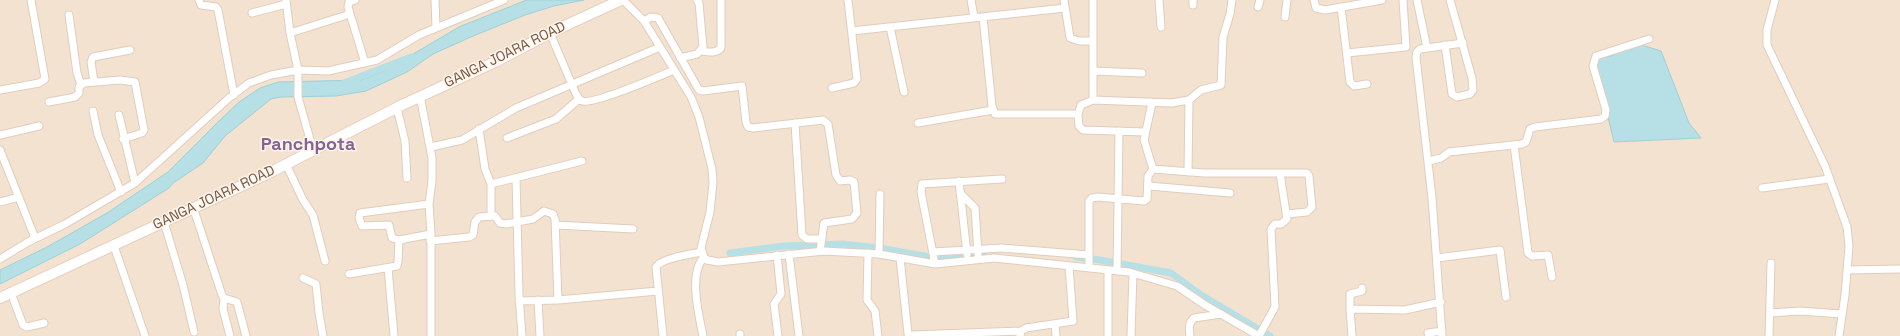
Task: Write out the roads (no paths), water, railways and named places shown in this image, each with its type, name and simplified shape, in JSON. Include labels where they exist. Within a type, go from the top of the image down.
[{"type":"main road","name":"GANGA JOARA ROAD","points":[[0,298],[114,246],[193,207],[286,164],[420,96],[495,62],[550,33],[622,0]]},
{"type":"street","points":[[0,90],[39,83],[45,79],[31,0]]},
{"type":"street","points":[[199,0],[201,5],[216,7],[218,10],[234,95]]},
{"type":"street","points":[[355,0],[348,4],[365,63]]},
{"type":"street","points":[[435,0],[436,28]]},
{"type":"street","points":[[0,258],[35,238],[65,224],[121,192],[135,182],[234,95],[250,83],[271,75],[328,71],[377,60],[419,35],[491,2],[504,0]]},
{"type":"street","points":[[622,0],[644,21],[690,97],[699,117],[712,169],[713,183],[710,212],[701,243],[703,254],[711,262],[820,251],[879,254],[935,264],[967,255],[978,254],[1002,259],[1069,266],[1089,261]]},
{"type":"street","points":[[697,0],[699,4],[703,41],[701,51]]},
{"type":"street","points":[[680,58],[701,51],[718,52],[721,48],[721,0]]},
{"type":"street","points":[[832,88],[854,83],[857,79],[848,0]]},
{"type":"street","points":[[971,0],[974,17]]},
{"type":"street","points":[[1093,0],[1093,100]]},
{"type":"street","points":[[1159,0],[1161,27]]},
{"type":"street","points":[[1145,132],[1083,130],[1079,126],[1078,114],[1081,105],[1093,100],[1172,103],[1188,100],[1201,90],[1221,85],[1223,36],[1230,14],[1232,0]]},
{"type":"street","points":[[1285,17],[1287,0]]},
{"type":"street","points":[[1314,0],[1314,5],[1319,10],[1382,0]]},
{"type":"street","points":[[1347,53],[1406,47],[1403,0]]},
{"type":"street","points":[[1417,0],[1427,48]]},
{"type":"street","points":[[1445,45],[1452,94],[1457,97],[1470,94],[1473,90],[1472,78],[1450,0]]},
{"type":"street","points":[[1775,0],[1767,30],[1767,45],[1829,179],[1848,232],[1847,270],[1839,336]]},
{"type":"street","points":[[252,13],[286,2],[290,34],[298,72],[298,97],[313,150]]},
{"type":"street","points":[[852,31],[983,17],[1065,4],[1070,38],[1079,41],[1094,41]]},
{"type":"street","points":[[1341,7],[1351,84],[1354,86],[1367,84]]},
{"type":"street","points":[[290,34],[350,14]]},
{"type":"street","points":[[49,102],[75,97],[79,93],[81,85],[77,73],[69,15]]},
{"type":"street","points":[[644,21],[651,16],[658,18],[699,90],[703,91],[737,85],[742,86],[746,122],[748,127],[753,128],[823,120],[826,121],[828,124],[837,179],[840,181],[850,180],[855,185],[857,213],[856,217],[852,219],[824,223],[820,251]]},
{"type":"street","points":[[983,17],[993,110],[998,115],[1078,114]]},
{"type":"street","points":[[890,27],[904,92]]},
{"type":"street","points":[[550,33],[579,99],[588,102],[597,100],[674,70]]},
{"type":"street","points":[[1429,161],[1441,158],[1450,152],[1526,142],[1528,132],[1530,129],[1535,127],[1601,119],[1605,116],[1606,110],[1593,66],[1596,56],[1649,39]]},
{"type":"street","points":[[1428,333],[1442,333],[1441,302],[1429,161],[1416,57],[1417,52],[1420,49],[1463,43]]},
{"type":"street","points":[[430,147],[457,142],[508,112],[660,47]]},
{"type":"street","points":[[94,82],[91,62],[93,57],[130,50]]},
{"type":"street","points":[[1093,70],[1142,73]]},
{"type":"street","points":[[81,85],[94,82],[131,80],[136,82],[144,130],[142,133],[123,139]]},
{"type":"street","points":[[420,96],[430,147],[432,181],[429,204],[431,238],[431,336]]},
{"type":"street","points":[[507,138],[556,119],[579,99]]},
{"type":"street","points":[[1188,100],[1188,172]]},
{"type":"street","points":[[1152,103],[1145,132],[1146,146],[1153,169]]},
{"type":"street","points":[[397,108],[405,141],[407,178]]},
{"type":"street","points":[[918,123],[993,110]]},
{"type":"street","points":[[93,111],[98,135],[121,192]]},
{"type":"street","points":[[119,115],[123,139],[135,182]]},
{"type":"street","points":[[795,123],[802,235],[807,239],[822,238]]},
{"type":"street","points":[[0,135],[39,126]]},
{"type":"street","points":[[479,129],[486,168],[491,184],[491,215]]},
{"type":"street","points":[[1117,266],[1119,131]]},
{"type":"street","points":[[1514,144],[1528,253],[1532,256],[1548,255],[1552,278]]},
{"type":"street","points":[[0,150],[35,238]]},
{"type":"street","points":[[491,184],[582,160]]},
{"type":"street","points":[[286,164],[306,205],[313,215],[325,261]]},
{"type":"street","points":[[1153,169],[1204,173],[1304,172],[1309,176],[1312,207],[1306,212],[1287,214]]},
{"type":"street","points":[[1089,261],[1089,200],[1098,197],[1144,201],[1147,199],[1149,186],[1148,176],[1153,169]]},
{"type":"street","points":[[934,252],[967,255],[1007,248],[1089,261],[1108,270],[1117,266],[1134,273],[1177,286],[1248,332],[1261,333],[1275,308],[1271,229],[1275,224],[1285,222],[1287,214],[1280,173]]},
{"type":"street","points":[[516,178],[519,222],[519,301],[522,336]]},
{"type":"street","points":[[935,264],[934,252],[921,192],[922,184],[1002,179]]},
{"type":"street","points":[[1762,188],[1829,179]]},
{"type":"street","points":[[959,181],[967,255]]},
{"type":"street","points":[[1149,186],[1230,193]]},
{"type":"street","points":[[960,192],[976,208],[978,254]]},
{"type":"street","points":[[879,254],[880,194]]},
{"type":"street","points":[[0,202],[19,197]]},
{"type":"street","points":[[429,204],[360,213],[359,218],[362,226],[389,225],[392,238],[398,240],[469,237],[473,235],[477,219],[491,215],[498,218],[502,224],[533,219],[544,211],[553,214],[556,225],[558,300]]},
{"type":"street","points":[[193,207],[224,298],[223,309],[230,336]]},
{"type":"street","points":[[164,222],[183,285],[194,332]]},
{"type":"street","points":[[556,225],[633,229]]},
{"type":"street","points":[[349,274],[397,266],[398,240]]},
{"type":"street","points":[[114,246],[145,336]]},
{"type":"street","points":[[1437,258],[1500,250],[1506,297]]},
{"type":"street","points":[[868,253],[867,300],[875,311],[878,336]]},
{"type":"street","points":[[663,336],[656,273],[658,263],[664,260],[703,254]]},
{"type":"street","points":[[702,336],[696,288],[698,264],[703,254]]},
{"type":"street","points":[[789,254],[799,336]]},
{"type":"street","points":[[777,255],[780,294],[774,304],[778,336]]},
{"type":"street","points":[[900,258],[908,334],[964,335],[1021,333],[1026,328],[1073,321],[1069,266]]},
{"type":"street","points":[[1769,336],[1772,262]]},
{"type":"street","points":[[388,268],[394,336]]},
{"type":"street","points":[[1847,270],[1900,269]]},
{"type":"street","points":[[1108,270],[1108,336]]},
{"type":"street","points":[[1131,336],[1134,273]]},
{"type":"street","points":[[302,278],[316,284],[323,336]]},
{"type":"street","points":[[1352,336],[1350,294],[1362,292],[1362,288]]},
{"type":"street","points":[[519,301],[558,300],[658,291]]},
{"type":"street","points":[[11,293],[23,325],[28,327],[44,323]]},
{"type":"street","points":[[224,298],[237,302],[246,336]]},
{"type":"street","points":[[538,300],[540,336]]},
{"type":"street","points":[[1350,309],[1405,310],[1441,302]]},
{"type":"street","points":[[1770,313],[1800,311],[1842,314]]},
{"type":"street","points":[[1190,336],[1190,321],[1194,318],[1221,314]]},
{"type":"street","points":[[1055,324],[1056,336]]},
{"type":"water","points":[[527,0],[584,0],[554,6],[525,15],[473,36],[433,54],[407,72],[366,91],[336,96],[281,97],[271,99],[225,136],[203,163],[173,183],[169,188],[80,244],[0,284],[0,270],[47,247],[107,213],[168,172],[239,102],[260,88],[278,82],[361,80],[386,70],[459,27]]},
{"type":"water","points":[[1635,43],[1661,51],[1689,123],[1701,138],[1614,142],[1594,58],[1611,56]]},
{"type":"waterway","points":[[344,83],[411,57]]},
{"type":"waterway","points":[[730,253],[784,246],[843,244],[879,248],[935,258],[984,252]]},
{"type":"waterway","points":[[1076,257],[1171,273],[1201,295],[1270,336]]},
{"type":"district","name":"Panchpota","points":[[308,145]]}]
